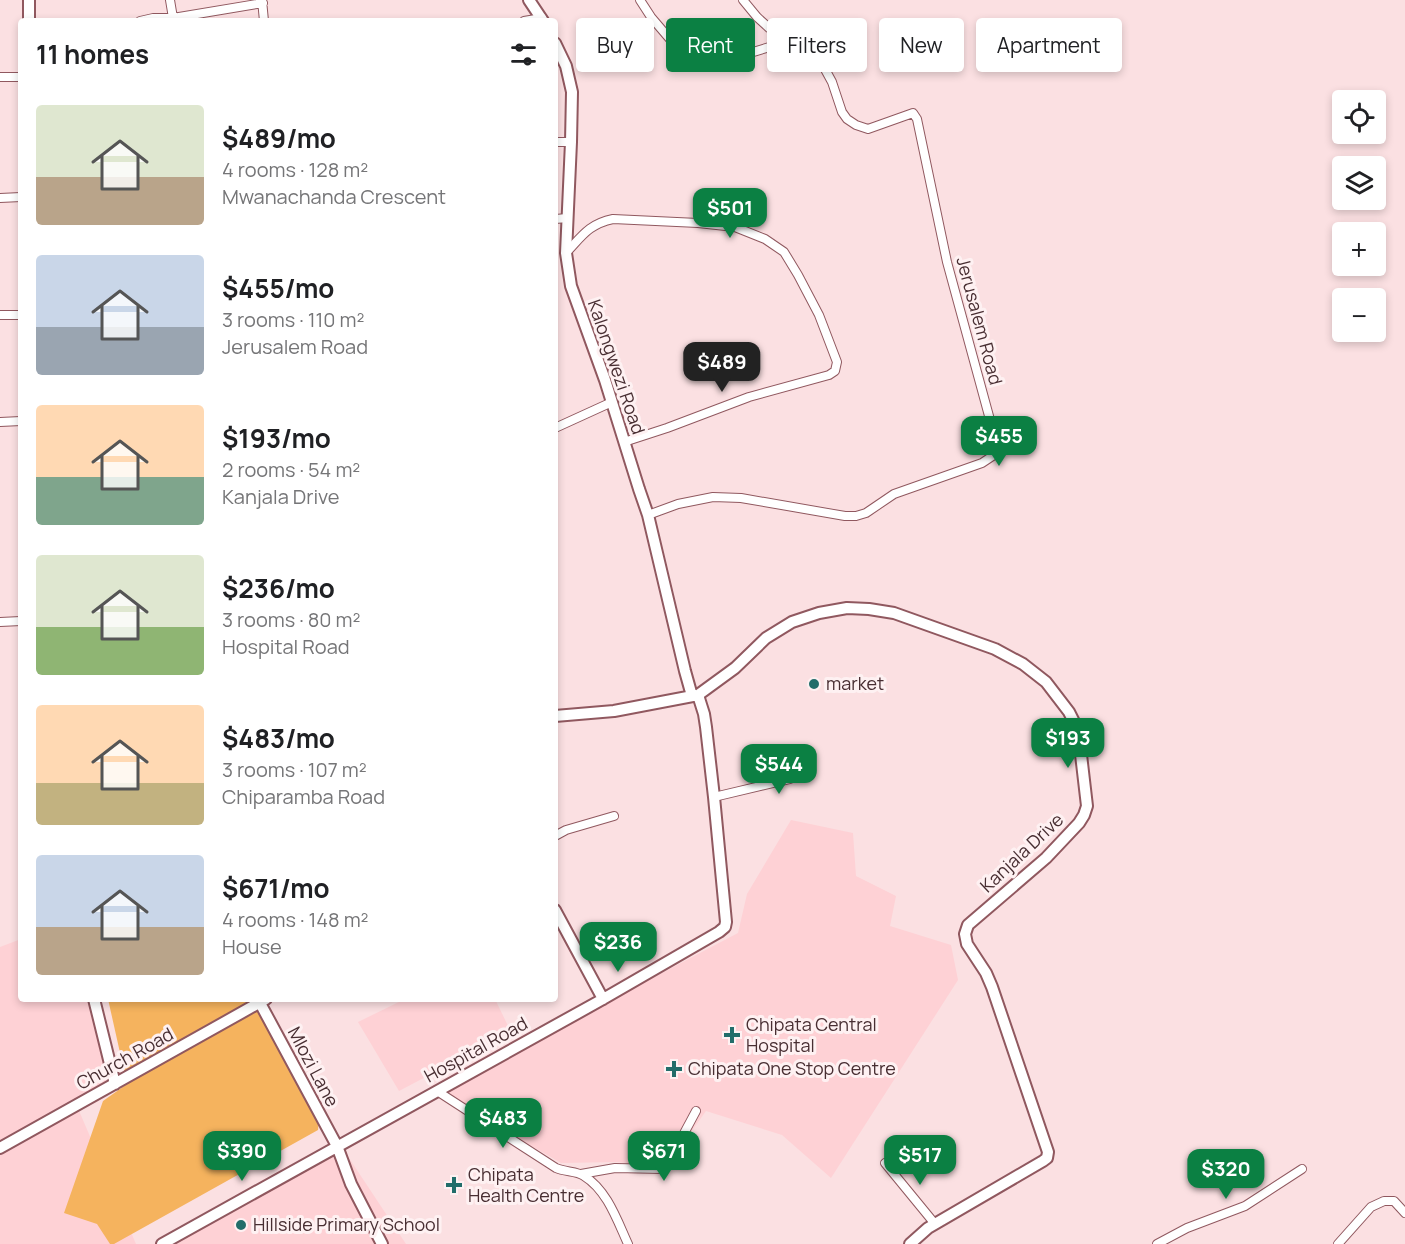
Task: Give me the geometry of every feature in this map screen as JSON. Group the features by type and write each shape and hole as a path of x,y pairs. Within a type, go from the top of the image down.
{"street":[{"path":"29,0 29,18"},
{"path":"170,0 172,18"},
{"path":"529,0 541,18"},
{"path":"640,0 651,17 686,58 691,60 711,60 745,55 767,48"},
{"path":"743,0 767,26"},
{"path":"153,18 172,18 263,1 264,18"},
{"name":"Kalongwezi Road","path":"558,49 566,66 572,92 566,253 571,286 612,402 648,515 685,671 695,696"},
{"name":"Jerusalem Road","path":"648,515 678,504 713,496 741,498 856,516 867,513 894,494 982,463 994,456 998,449 947,262 917,119 912,113 868,129 856,125 842,112 827,72"},
{"path":"0,78 18,77"},
{"path":"558,142 571,142"},
{"path":"0,198 18,197"},
{"path":"558,219 568,218"},
{"path":"566,253 590,228 600,222 613,219 735,227 765,239 784,252 819,315 837,362 835,371 829,375 749,397 624,442"},
{"path":"0,315 18,315"},
{"path":"558,427 612,402"},
{"path":"0,422 18,421"},
{"name":"Kanjala Drive","path":"558,716 614,711 695,696 735,668 766,638 792,622 819,613 847,609 870,609 894,613 995,649 1023,664 1046,682 1069,711 1076,726 1080,746 1087,806 1084,815 1046,858 968,925 965,934 967,944 986,973 992,987 1048,1152 1047,1158 934,1224 910,1244"},
{"path":"0,622 18,621"},
{"name":"Hospital Road","path":"162,1244 603,999 725,927 714,797 704,714 695,696"},
{"path":"714,797 789,779 792,775 786,751"},
{"path":"558,834 614,816"},
{"path":"558,916 603,999"},
{"path":"95,1002 115,1084"},
{"name":"Church Road","path":"0,1148 261,1002"},
{"name":"Mlozi Lane","path":"264,1002 337,1146 351,1184 382,1244"},
{"path":"437,1091 556,1168 581,1174 615,1168 664,1169 696,1111"},
{"path":"885,1163 934,1224"},
{"path":"1157,1244 1187,1228 1245,1206 1302,1169"},
{"path":"581,1174 598,1186 628,1244"},
{"path":"1338,1244 1371,1208 1384,1201 1394,1201 1405,1213"}],"shaded area":[{"name":"Chipata Central Hospital","path":"791,820 853,833 856,876 896,896 890,926 951,945 958,980 831,1178 782,1135 706,1111 666,1167 617,1162 561,1163 437,1091 738,933 747,894"},
{"path":"18,940 18,1002 88,1002 115,1084 77,1106 136,1244 0,1244 0,947"},
{"path":"109,1002 253,1002 319,1118 318,1130 114,1244 110,1244 97,1224 64,1213 103,1101 127,1084"},
{"path":"399,1002 496,1002 511,1032 399,1091 358,1022"},
{"path":"341,1146 406,1244 162,1244"}],"place":[{"name":"market","path":"814,684"},
{"name":"Chipata Central Hospital","path":"732,1035"},
{"name":"Chipata One Stop Centre","path":"674,1069"},
{"name":"Chipata Health Centre","path":"454,1185"},
{"name":"Hillside Primary School","path":"241,1225"}]}
